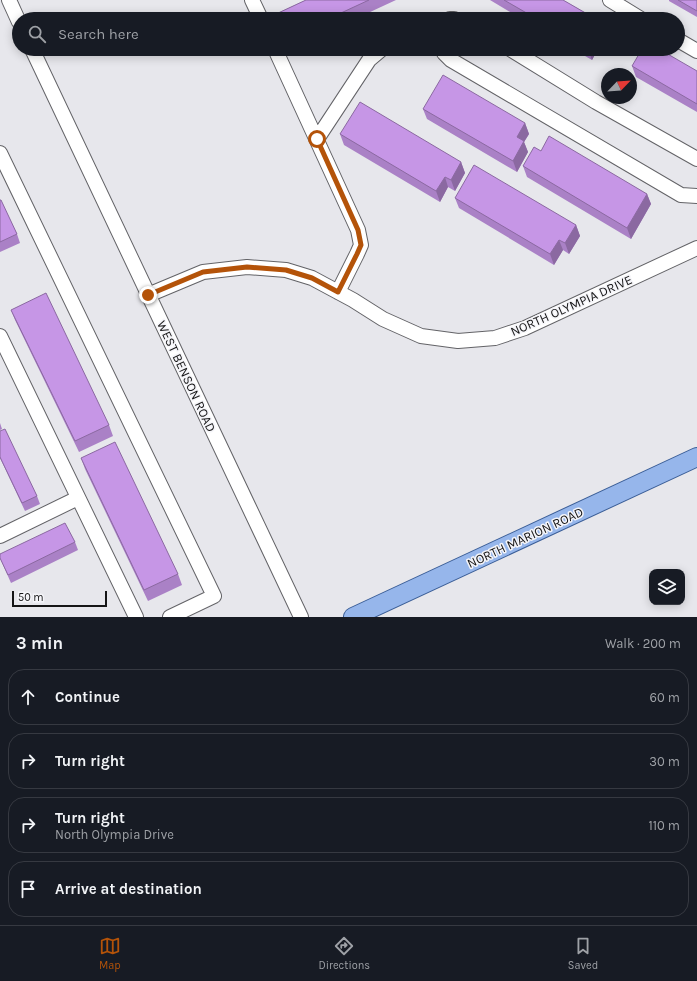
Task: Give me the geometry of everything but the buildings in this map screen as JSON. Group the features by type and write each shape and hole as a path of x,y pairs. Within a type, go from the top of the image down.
{"main road":[{"name":"NORTH MARION ROAD","path":"353,617 697,457"}],"street":[{"path":"8,0 14,12"},
{"path":"610,0 630,12"},
{"path":"255,1 259,12"},
{"path":"685,44 697,51"},
{"name":"WEST BENSON ROAD","path":"35,56 301,617"},
{"path":"278,56 358,230 361,245 338,292"},
{"path":"317,139 369,60 374,56"},
{"path":"447,56 451,60 681,195 697,196"},
{"path":"521,56 596,102 697,159"},
{"path":"0,153 214,596 170,617"},
{"name":"NORTH OLYMPIA DRIVE","path":"148,295 203,272 247,267 286,270 312,278 383,319 421,336 458,341 495,338 525,328 697,248"},
{"path":"0,336 136,617"},
{"path":"0,536 78,498"}],"route":[{"path":"148,295 203,272 247,267 286,270 312,278 338,292 361,245 358,230 317,139"}]}
